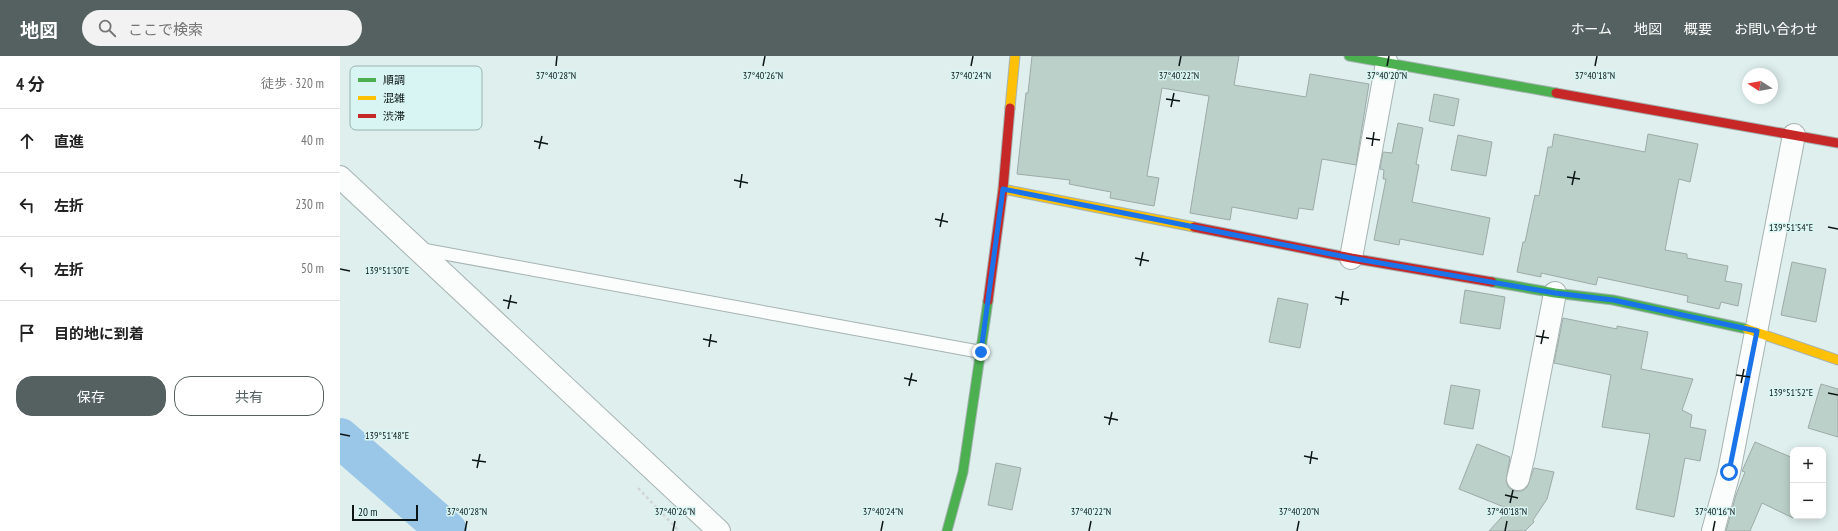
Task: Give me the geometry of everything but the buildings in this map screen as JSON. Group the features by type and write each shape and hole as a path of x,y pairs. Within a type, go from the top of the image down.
{"street":[{"path":"947,531 963,472 981,352 1003,189 1015,56"},
{"path":"1349,56 1838,143"},
{"path":"1351,258 1388,63"},
{"path":"1713,531 1729,472 1794,135"},
{"path":"340,177 418,248 719,531"},
{"path":"1003,189 1351,258 1555,293 1613,300 1757,331 1838,360"},
{"path":"1518,480 1555,293"}],"lane":[{"path":"418,248 981,352"}],"waterway":[{"path":"340,438 447,531"}],"traffic: fast":[{"path":"1349,56 1556,93"},
{"path":"1492,282 1555,293 1613,300 1747,329"},
{"path":"947,531 963,472 988,301"}],"traffic: slow":[{"path":"1010,108 1015,56"},
{"path":"1003,189 1194,227"},
{"path":"1747,329 1838,360"}],"traffic: jam":[{"path":"1556,93 1838,143"},
{"path":"988,301 1003,189 1010,108"},
{"path":"1194,227 1351,258 1492,282"}],"route":[{"path":"981,352 1003,189 1351,258 1555,293 1613,300 1757,331 1729,472"}]}
